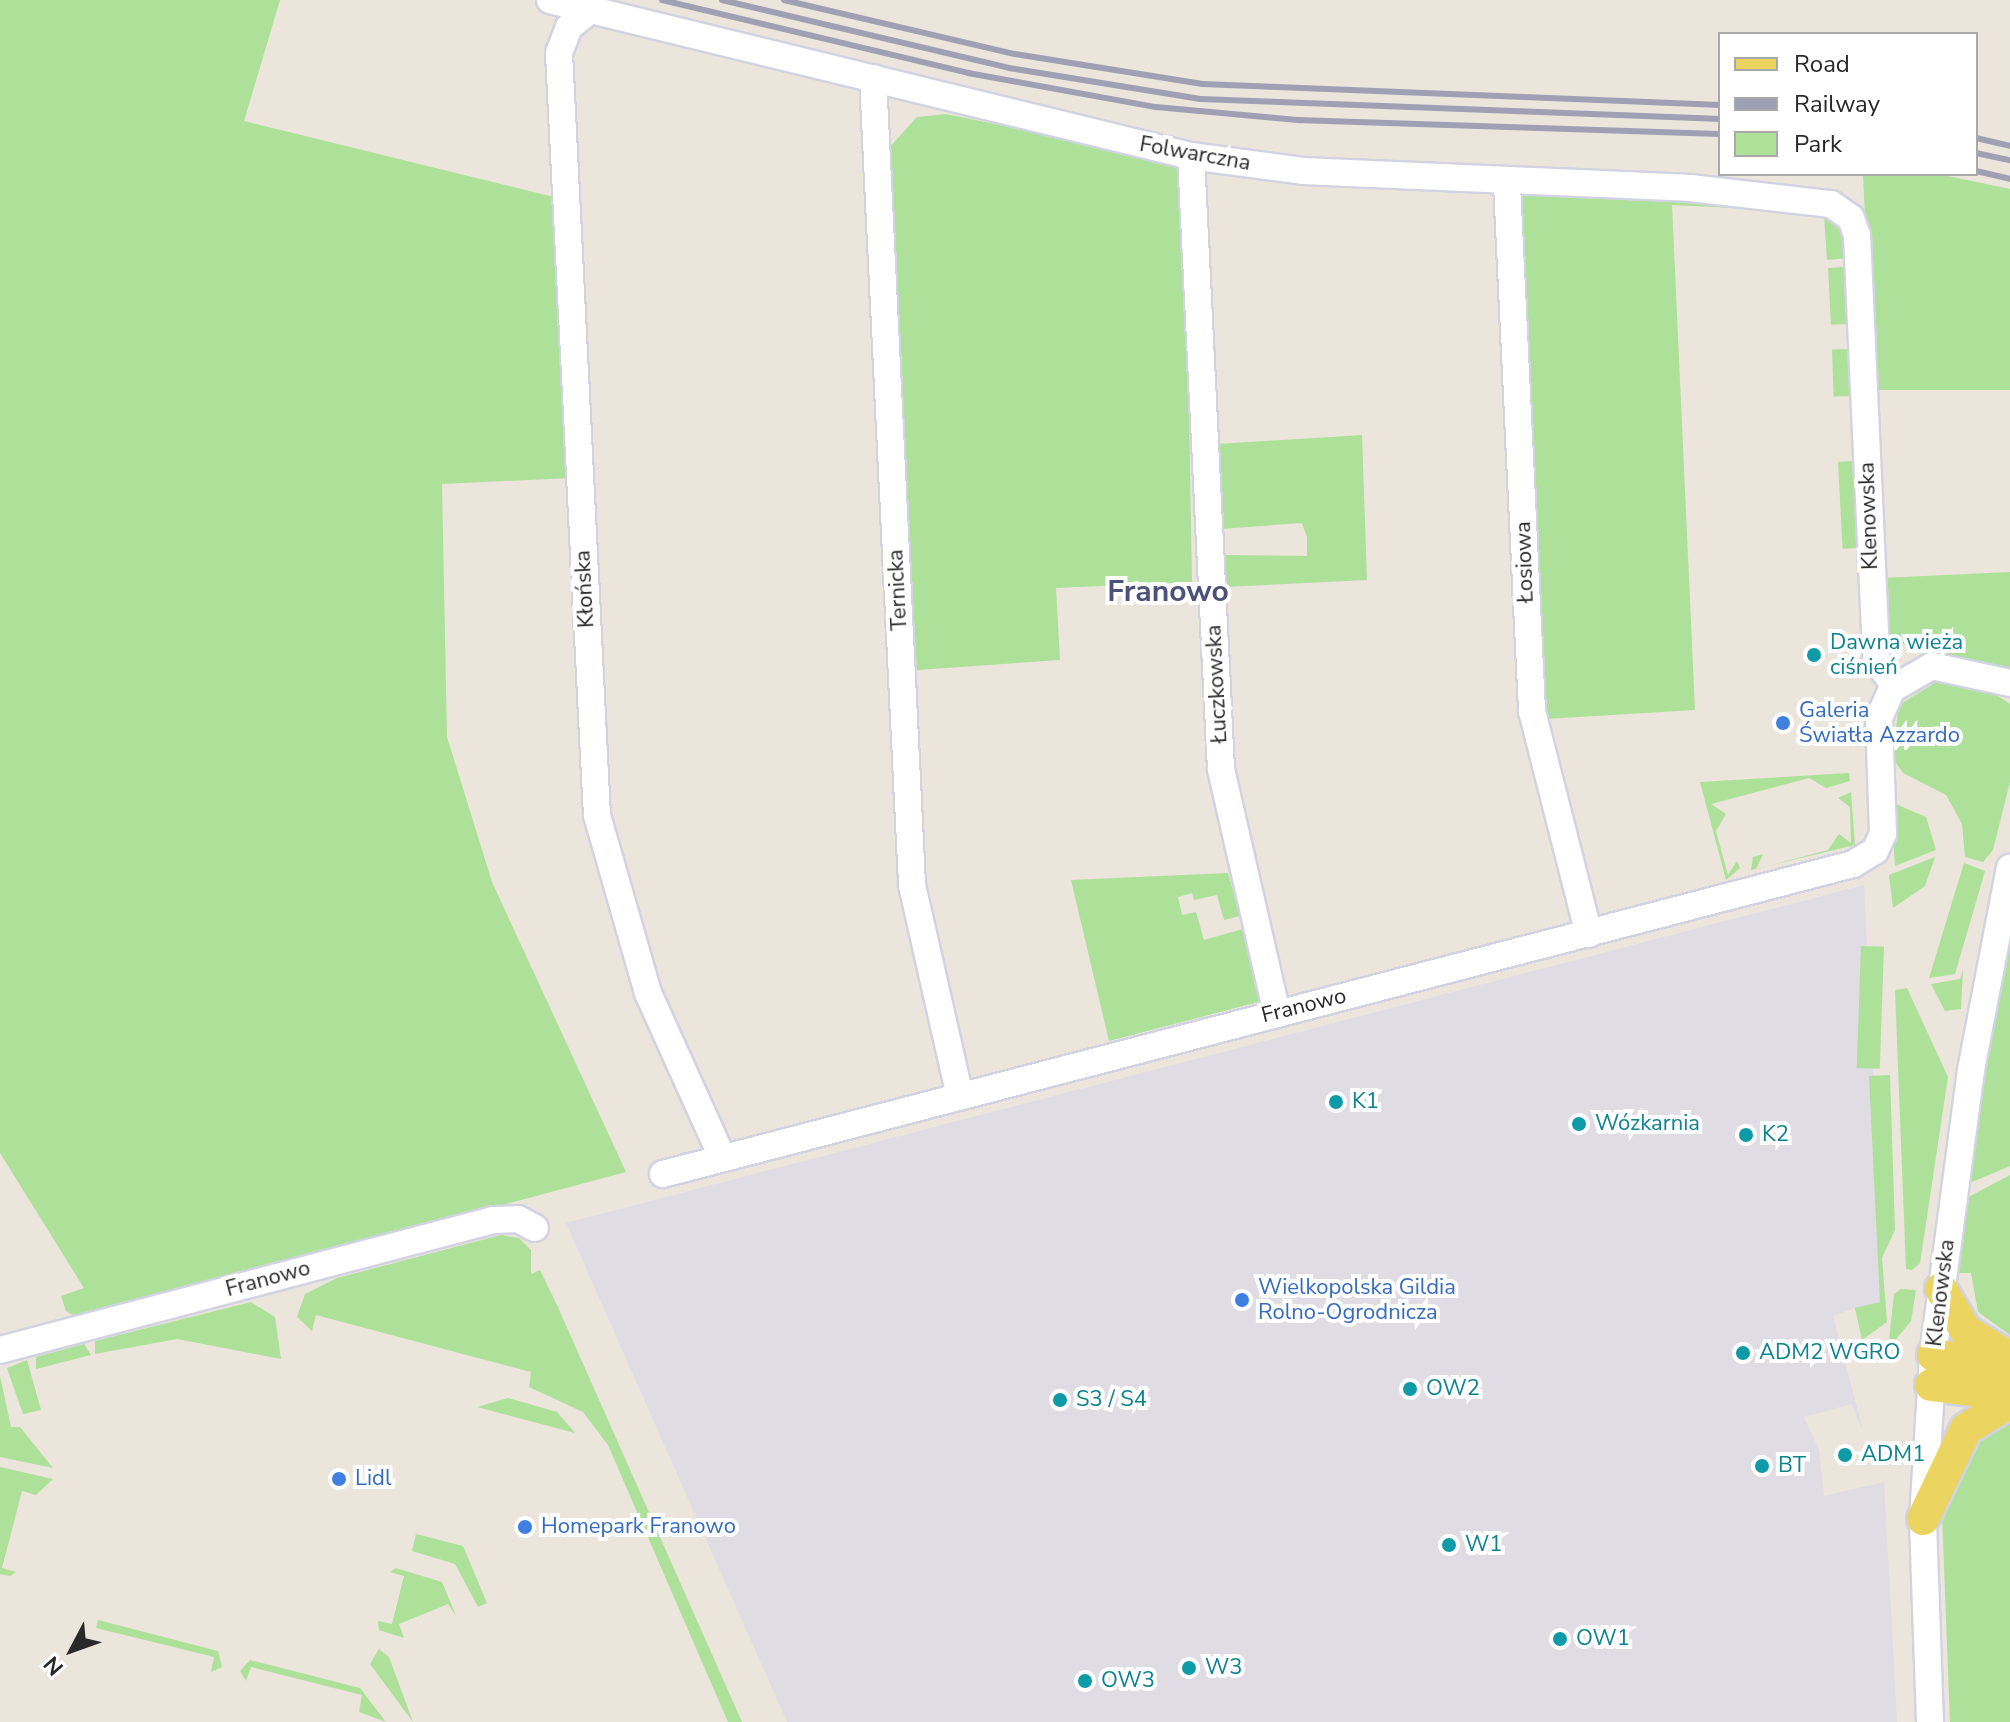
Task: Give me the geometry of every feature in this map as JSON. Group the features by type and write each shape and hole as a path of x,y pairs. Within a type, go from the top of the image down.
{"main road":[{"path":"1941,1289 1966,1331 2010,1358"},
{"path":"1932,1370 2010,1366"},
{"path":"1932,1370 2010,1395"},
{"path":"1923,1519 1966,1429 2010,1402"}],"street":[{"name":"Folwarczna","path":"550,0 1191,156 1507,184 1796,197 1831,204 1851,218"},
{"name":"Kłońska","path":"589,11 569,27 559,53 597,815 648,993 722,1157"},
{"name":"Ternicka","path":"873,78 912,885 960,1097"},
{"name":"Łuczkowska","path":"1191,156 1221,769 1277,1013"},
{"name":"Łosiowa","path":"1507,184 1532,706 1589,934"},
{"name":"Klenowska","path":"1851,218 1876,660 1895,686"},
{"path":"1895,686 1936,666 2010,683"},
{"name":"Franowo","path":"663,1174 1866,859 1883,834 1879,715 1895,686"},
{"name":"Klenowska","path":"1930,1722 1923,1519 1932,1370 1971,1070 2010,868"},
{"name":"Franowo","path":"0,1350 493,1220 535,1228"}],"shaded area":[{"name":"Wielkopolska Gildia Rolno-Ogrodnicza","path":"1864,885 1885,1319 1862,1332 1855,1308 1833,1316 1863,1430 1851,1404 1804,1417 1819,1450 1824,1496 1884,1482 1897,1722 787,1722 566,1223"}],"green space":[{"path":"0,0 280,0 244,121 554,197 572,478 442,484 447,737 492,882 626,1172 78,1318 66,1311 61,1296 84,1288 0,1153"},
{"path":"946,114 1176,161 1185,177 1192,582 1056,588 1060,660 917,670 887,150 917,117"},
{"path":"1863,176 1948,176 2010,189 2010,390 1873,390"},
{"path":"1521,191 1805,204 1845,226 1848,258 1827,260 1824,216 1815,212 1672,205 1695,710 1545,719"},
{"path":"1845,267 1848,324 1831,325 1828,268"},
{"path":"1849,349 1851,396 1834,397 1832,350"},
{"path":"1362,435 1367,580 1225,587 1223,555 1307,556 1307,537 1302,523 1221,529 1217,444"},
{"path":"1854,461 1859,548 1843,549 1838,462"},
{"path":"2010,572 2010,672 1886,640 1882,578"},
{"path":"1941,679 1986,688 2010,704 2010,782 1993,850 1983,862 1965,857 1962,824 1946,795 1903,773 1892,757 1899,705"},
{"path":"1849,773 1850,781 1826,788 1809,778 1711,804 1726,814 1716,831 1728,875 1737,861 1740,868 1726,880 1700,782"},
{"path":"1851,792 1855,845 1765,867 1828,850 1839,834 1851,843 1850,807 1838,798"},
{"path":"1891,802 1926,817 1936,850 1895,866"},
{"path":"1763,854 1756,869 1751,870 1753,857"},
{"path":"1935,857 1925,886 1893,908 1889,875"},
{"path":"1964,863 1985,871 1955,974 1929,978"},
{"path":"1228,873 1240,916 1224,920 1217,895 1194,900 1192,893 1178,897 1182,915 1196,912 1204,940 1243,929 1262,1001 1109,1041 1071,880"},
{"path":"2010,925 2010,1166 1965,1185 1973,1127"},
{"path":"1861,946 1884,947 1880,1069 1857,1068"},
{"path":"1963,970 1961,1009 1945,1011 1931,984 1960,979"},
{"path":"1907,988 1948,1077 1920,1263 1912,1270 1906,1269 1895,990"},
{"path":"1890,1075 1895,1230 1882,1258 1887,1322 1862,1340 1855,1308 1880,1302 1869,1076"},
{"path":"2010,1175 2010,1335 1978,1312 1971,1273 1957,1273 1963,1200"},
{"path":"501,1235 519,1238 531,1250 531,1274 540,1270 557,1305 742,1722 728,1722 608,1445 583,1412 529,1387 531,1372 316,1315 312,1331 297,1317 305,1294 337,1278"},
{"path":"1901,1289 1916,1290 1911,1321 1888,1349 1894,1294"},
{"path":"251,1302 275,1317 281,1359 177,1339 95,1354 95,1341"},
{"path":"84,1344 91,1355 36,1369 36,1357"},
{"path":"27,1360 41,1410 23,1414 7,1368"},
{"path":"0,1376 11,1427 20,1427 53,1468 0,1457"},
{"path":"508,1398 557,1412 575,1433 477,1407"},
{"path":"2010,1413 2010,1722 1950,1722 1942,1514 1966,1445"},
{"path":"0,1467 53,1479 36,1495 22,1491 2,1568 16,1572 10,1576 0,1574"},
{"path":"416,1534 463,1546 487,1603 478,1607 455,1564 412,1551"},
{"path":"396,1568 442,1582 456,1616 448,1604 399,1624 404,1638 379,1630 378,1621 392,1624 404,1576 390,1572"},
{"path":"98,1620 218,1651 222,1667 211,1672 214,1657 96,1628"},
{"path":"379,1649 389,1657 413,1722 370,1664"},
{"path":"250,1660 360,1688 386,1722 359,1712 362,1695 251,1667 246,1681 240,1671"}],"railway":[{"path":"662,0 968,73 1156,107 1300,120 1718,134"},
{"path":"722,0 1009,68 1201,99 1718,119"},
{"path":"784,0 1015,54 1203,84 1718,105"},
{"path":"1978,138 2010,146"},
{"path":"1978,153 2010,160"},
{"path":"1978,171 2010,179"}],"place":[{"name":"Dawna wieża ciśnień","path":"1814,655"},
{"name":"Galeria Światła Azzardo","path":"1783,723"},
{"name":"K1","path":"1336,1102"},
{"name":"Wózkarnia","path":"1579,1124"},
{"name":"K2","path":"1746,1135"},
{"name":"Wielkopolska Gildia Rolno-Ogrodnicza","path":"1242,1300"},
{"name":"ADM2 WGRO","path":"1743,1353"},
{"name":"OW2","path":"1410,1389"},
{"name":"S3 / S4","path":"1060,1400"},
{"name":"ADM1","path":"1845,1455"},
{"name":"BT","path":"1762,1466"},
{"name":"Lidl","path":"339,1479"},
{"name":"Homepark Franowo","path":"525,1527"},
{"name":"W1","path":"1449,1545"},
{"name":"OW1","path":"1560,1639"},
{"name":"W3","path":"1189,1668"},
{"name":"OW3","path":"1085,1681"}],"district":[{"name":"Franowo","path":"1168,592"}]}
